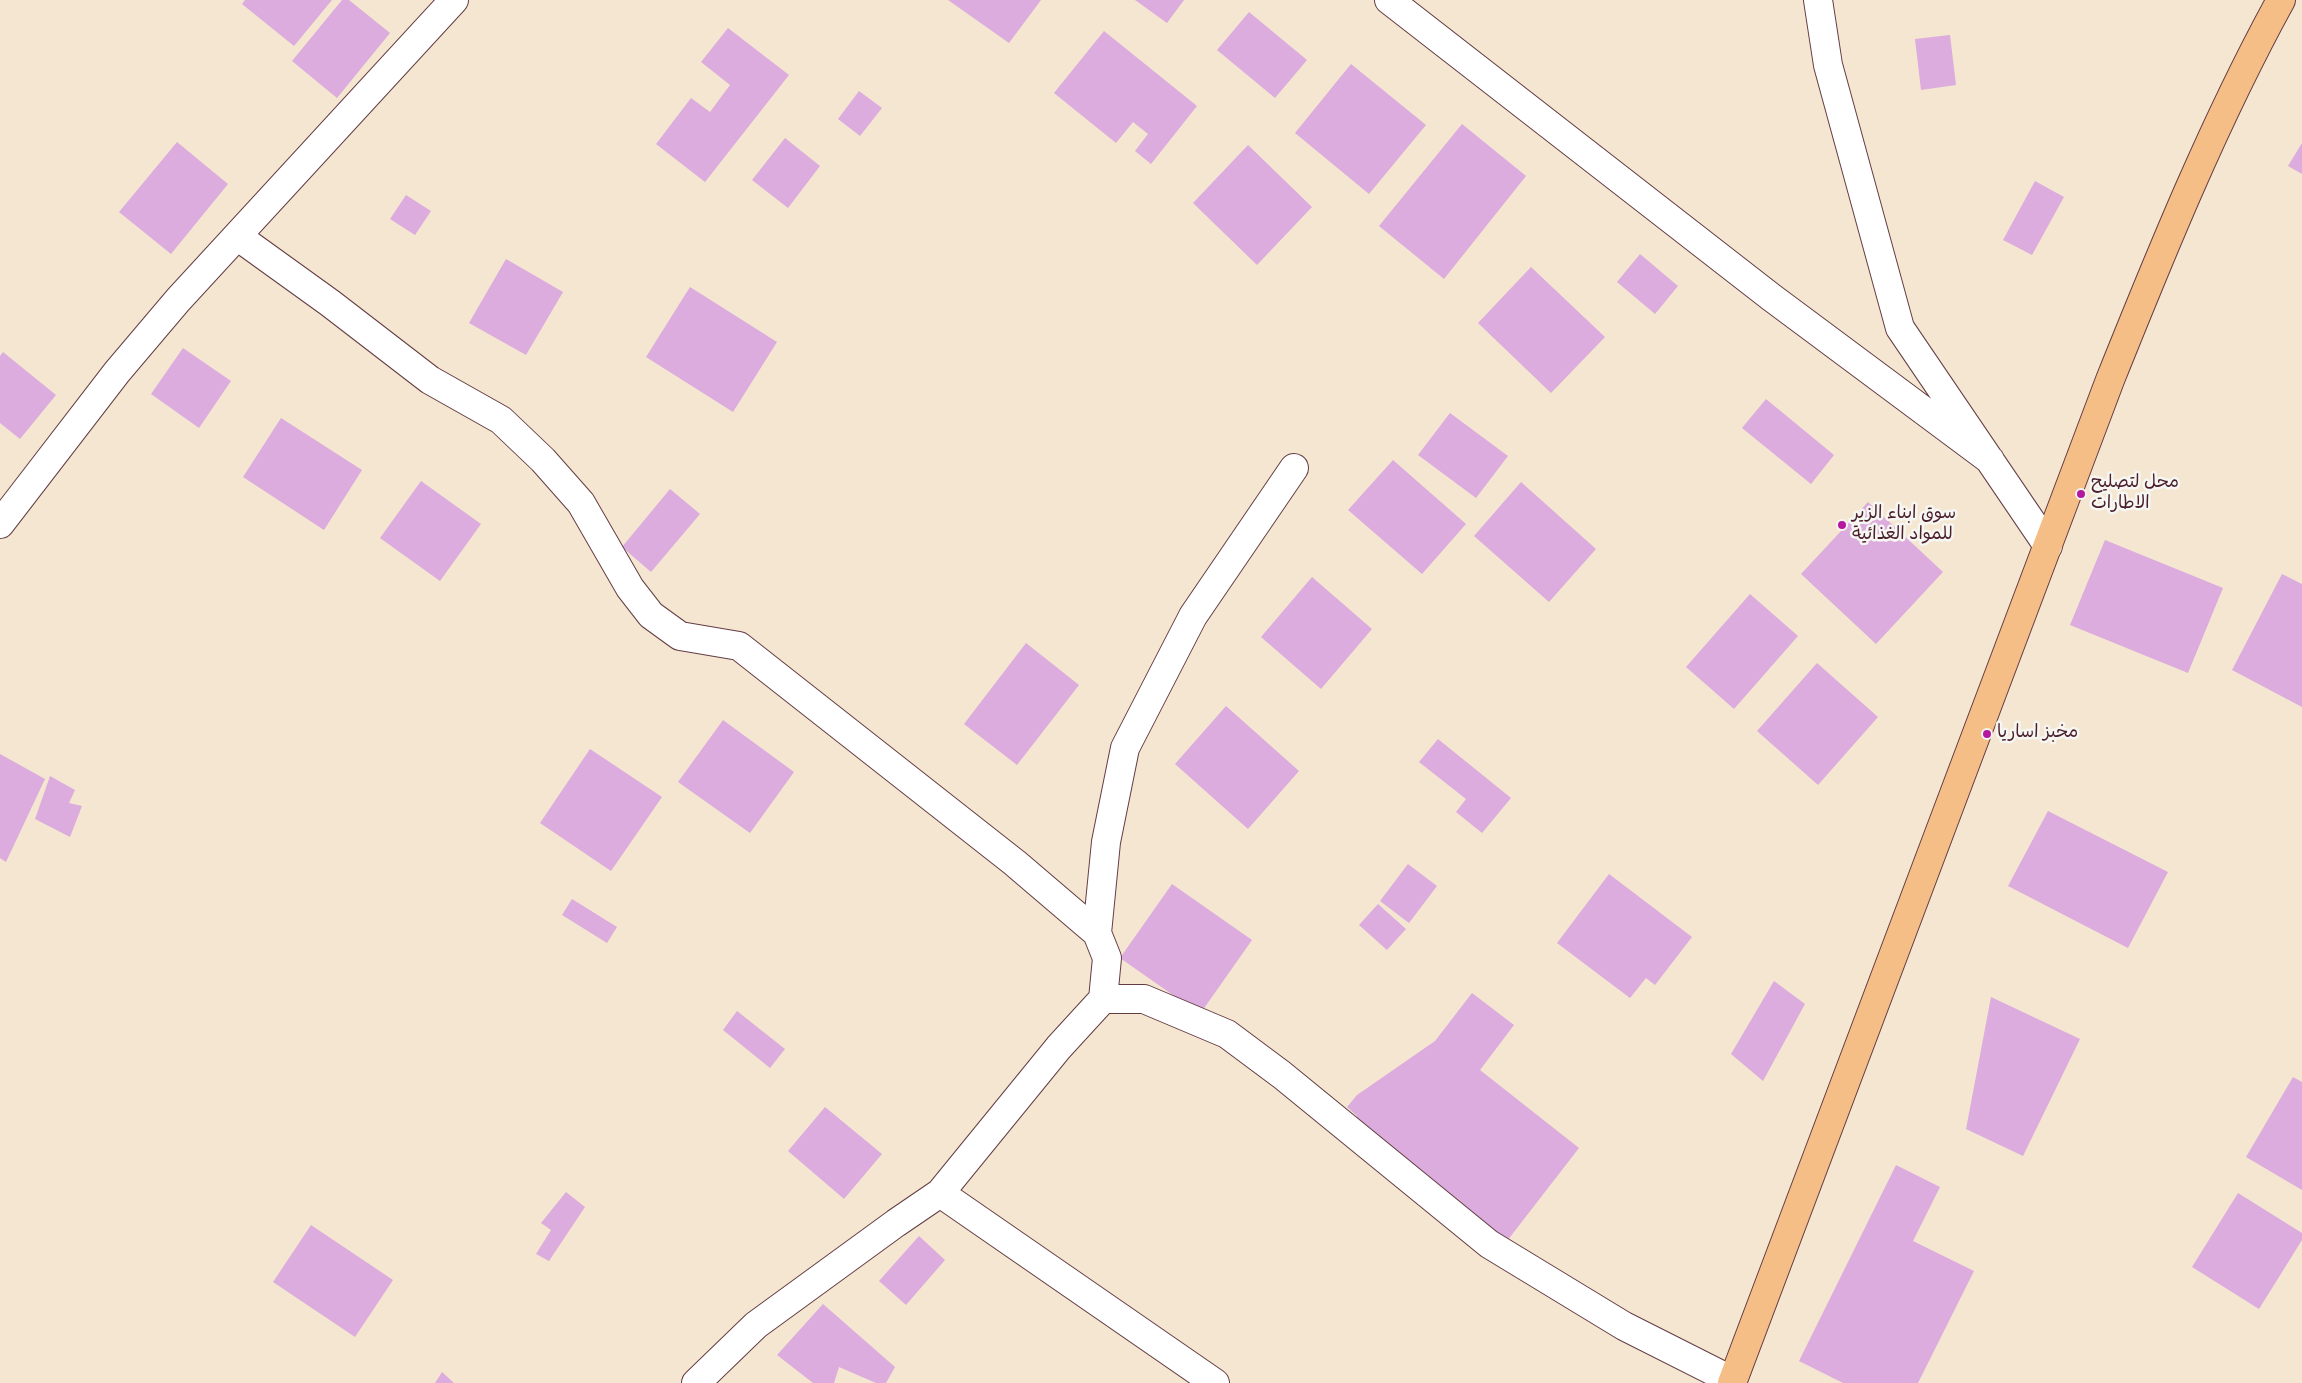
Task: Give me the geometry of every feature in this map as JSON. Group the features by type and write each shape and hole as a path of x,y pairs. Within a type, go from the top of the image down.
{"main road":[{"path":"1733,1382 2149,283 2226,111 2281,0"}],"street":[{"path":"0,524 117,372 237,236 454,0"},
{"path":"1389,0 1771,297 1990,460"},
{"path":"1818,0 1828,65 1900,328 2048,546"},
{"path":"237,236 330,303 430,380 501,420 543,460 581,503 630,588 651,615 680,636 739,646 1015,863 1097,933"},
{"path":"696,1383 756,1325 940,1193 1059,1047 1102,999 1107,958 1097,933 1106,842 1125,748 1193,616 1294,468"},
{"path":"1102,999 1144,1000 1227,1034 1282,1075 1489,1244 1624,1326 1733,1382"},
{"path":"940,1193 1215,1383"}],"building":[{"path":"245,0 332,0 294,46 242,4"},
{"path":"342,0 349,0 390,33 337,98 292,61"},
{"path":"948,0 1041,0 1009,43"},
{"path":"1135,0 1184,0 1167,23"},
{"path":"1249,12 1307,60 1275,98 1217,50"},
{"path":"728,28 789,75 705,182 656,144 691,98 710,112 730,85 701,62"},
{"path":"1104,31 1197,106 1151,164 1135,151 1148,134 1133,122 1116,143 1054,93"},
{"path":"1950,35 1956,85 1921,90 1915,39"},
{"path":"1351,64 1426,125 1369,194 1295,133"},
{"path":"859,91 882,108 860,136 838,119"},
{"path":"1462,124 1526,176 1444,279 1379,226"},
{"path":"785,138 820,166 788,208 752,180"},
{"path":"177,142 228,184 171,254 119,212"},
{"path":"2302,143 2302,174 2288,166"},
{"path":"1248,145 1312,207 1257,265 1193,203"},
{"path":"2035,181 2064,197 2032,255 2003,240"},
{"path":"406,195 431,211 415,235 390,219"},
{"path":"1640,254 1678,286 1655,314 1617,282"},
{"path":"506,259 563,292 526,355 469,323"},
{"path":"1531,267 1605,337 1551,393 1478,323"},
{"path":"690,287 777,342 733,412 646,357"},
{"path":"183,348 231,381 199,428 151,394"},
{"path":"3,352 56,395 20,439 0,423 0,356"},
{"path":"1766,399 1834,455 1811,484 1742,428"},
{"path":"1450,413 1508,456 1476,498 1418,455"},
{"path":"281,418 362,470 324,530 243,477"},
{"path":"1393,460 1466,524 1422,574 1348,510"},
{"path":"421,481 481,524 440,581 380,538"},
{"path":"1521,482 1596,549 1549,602 1474,536"},
{"path":"670,489 700,514 651,572 622,547"},
{"path":"1868,502 1943,572 1876,644 1801,574"},
{"path":"2105,540 2223,588 2188,673 2070,625"},
{"path":"2282,574 2302,584 2302,707 2232,670"},
{"path":"1312,577 1372,629 1321,689 1261,637"},
{"path":"1750,594 1798,636 1734,709 1686,667"},
{"path":"1026,643 1079,685 1017,765 964,724"},
{"path":"1817,663 1878,717 1818,785 1757,731"},
{"path":"1226,706 1299,771 1248,829 1175,764"},
{"path":"723,720 794,772 750,833 678,782"},
{"path":"1438,739 1511,798 1482,833 1456,812 1466,799 1419,762"},
{"path":"590,749 662,797 611,871 540,823"},
{"path":"0,754 45,779 6,862 0,858"},
{"path":"50,776 75,790 69,803 82,806 70,837 35,819"},
{"path":"2048,811 2168,872 2128,948 2008,886"},
{"path":"1408,864 1437,886 1409,923 1380,901"},
{"path":"1609,874 1692,937 1655,985 1646,978 1630,998 1557,943"},
{"path":"1172,884 1252,940 1200,1014 1120,958"},
{"path":"572,899 617,927 607,943 562,915"},
{"path":"1378,904 1406,929 1387,950 1359,925"},
{"path":"1774,981 1805,1004 1763,1081 1731,1054"},
{"path":"1472,993 1514,1025 1480,1070 1579,1148 1507,1241 1356,1123 1357,1116 1347,1107 1357,1095 1435,1041"},
{"path":"1991,997 2080,1039 2023,1156 1966,1129"},
{"path":"737,1011 785,1049 770,1068 723,1030"},
{"path":"2293,1077 2302,1082 2302,1190 2246,1157"},
{"path":"825,1107 882,1154 844,1199 788,1151"},
{"path":"1896,1165 1940,1187 1913,1241 1974,1271 1918,1383 1843,1383 1799,1361"},
{"path":"566,1192 585,1207 549,1261 536,1254 551,1230 541,1223"},
{"path":"2238,1193 2302,1233 2302,1240 2259,1309 2192,1267"},
{"path":"311,1225 393,1280 355,1337 273,1282"},
{"path":"919,1236 945,1260 906,1305 879,1281"},
{"path":"823,1304 895,1367 886,1383 876,1383 839,1367 834,1383 813,1383 777,1355"},
{"path":"442,1372 454,1383 435,1383"}],"place":[{"name":"محل لتصليح الاطارات","path":"2081,494"},
{"name":"سوق ابناء الزير للمواد الغذائية","path":"1842,525"},
{"name":"مخبز اساريا","path":"1987,734"}]}
